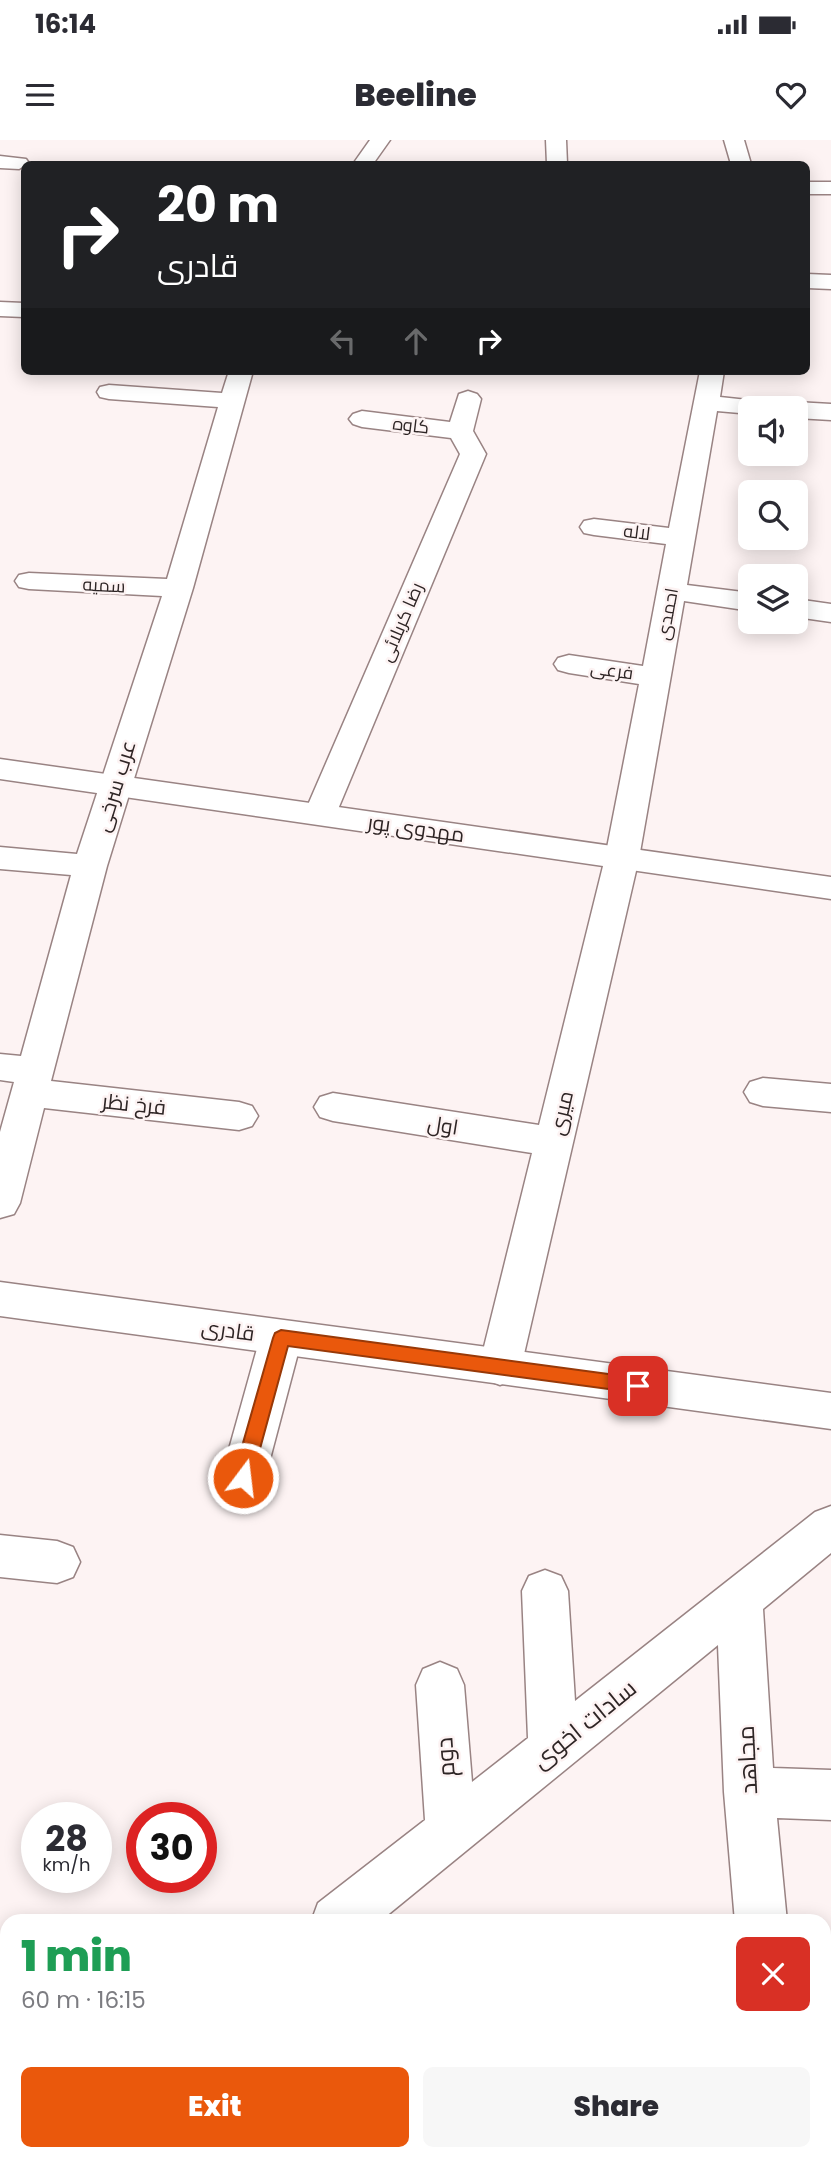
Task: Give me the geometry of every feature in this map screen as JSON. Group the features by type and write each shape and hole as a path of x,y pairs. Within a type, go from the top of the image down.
{"street":[{"path":"365,161 380,140"},
{"path":"556,140 558,161"},
{"path":"734,140 740,161"},
{"path":"810,188 831,188"},
{"path":"810,281 831,282"},
{"name":"احمدی","path":"622,858 711,375"},
{"path":"108,392 236,386"},
{"name":"عرب سرخی","path":"0,1203 21,1076 179,588 236,386"},
{"path":"460,431 468,399"},
{"path":"706,403 738,406"},
{"path":"808,411 831,412"},
{"name":"کاوه","path":"362,419 460,431"},
{"name":"رضا کربلائی","path":"320,814 473,454 460,431"},
{"name":"لاله","path":"594,527 681,538"},
{"name":"سمیه","path":"29,581 179,588"},
{"path":"671,592 738,600"},
{"path":"808,610 831,613"},
{"name":"فرعی","path":"569,664 655,677"},
{"name":"مهدوی پور","path":"0,769 831,888"},
{"path":"0,858 90,866"},
{"name":"میری","path":"500,1367 622,858"},
{"name":"فرخ نظر","path":"21,1076 239,1116"},
{"path":"764,1092 831,1098"},
{"name":"اول","path":"333,1107 554,1142"},
{"name":"قادرى","path":"0,1299 831,1411"},
{"path":"243,1478 281,1338"},
{"name":"سادات اخوی","path":"347,1914 831,1526"},
{"path":"0,1556 57,1562"},
{"path":"545,1591 553,1749"},
{"name":"مجاهد","path":"739,1599 748,1792 760,1914"},
{"name":"دوم","path":"440,1685 451,1830"},
{"path":"748,1792 831,1795"}],"route":[{"path":"243,1478 281,1338 638,1386"}]}
